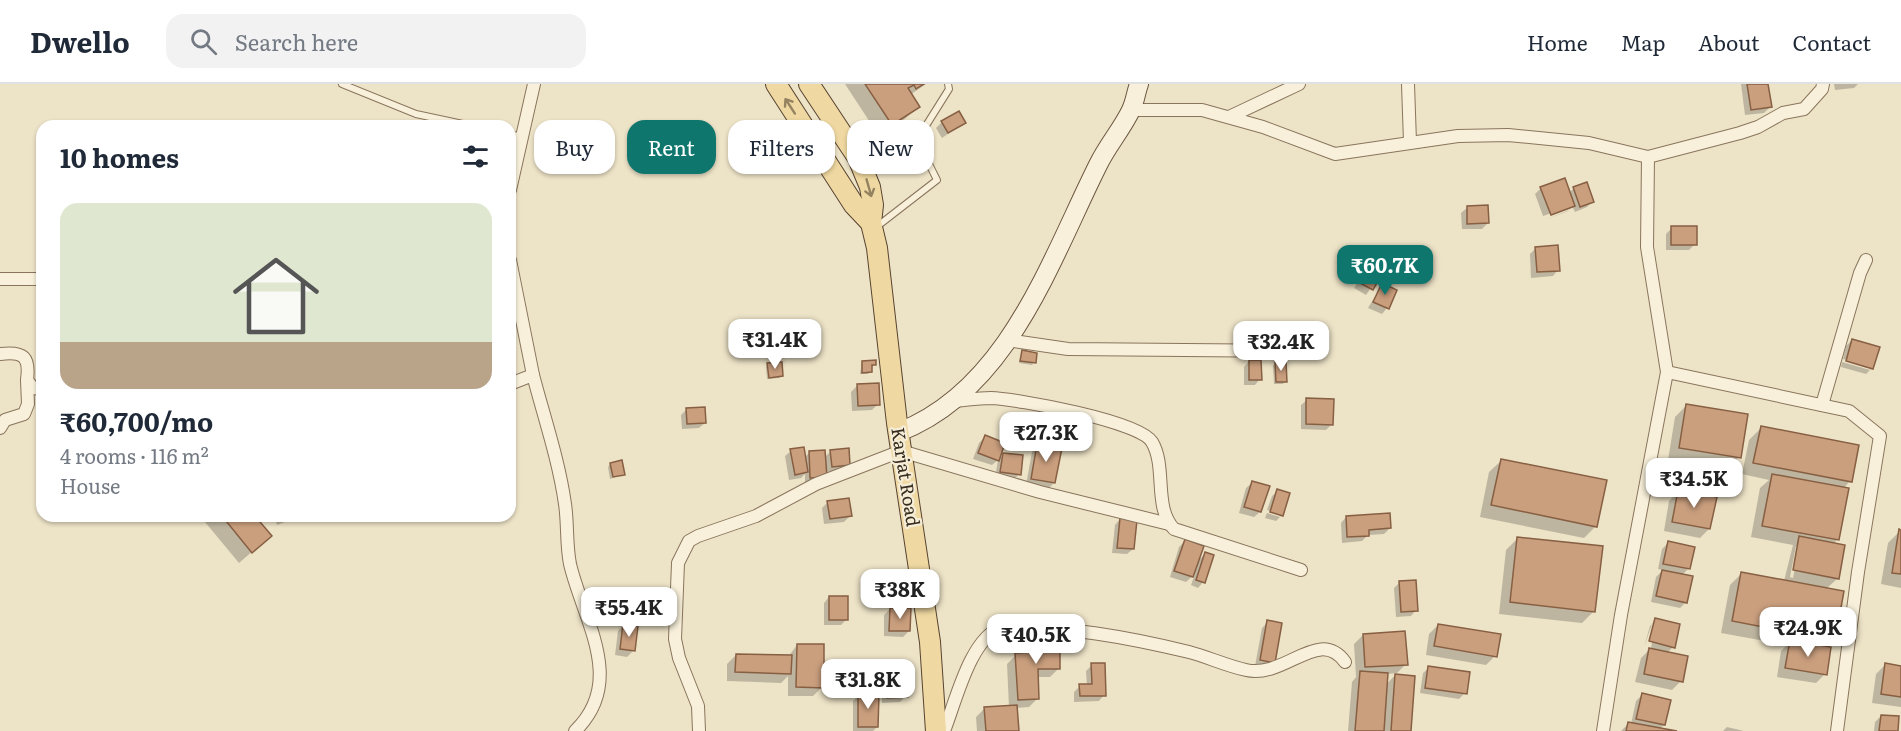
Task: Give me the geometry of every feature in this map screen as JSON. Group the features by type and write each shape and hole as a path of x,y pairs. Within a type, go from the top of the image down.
{"main road":[{"path":"776,84 854,205 872,227"},
{"name":"Karjat Road","path":"808,84 858,159 873,205 872,227 877,248 900,442 930,642 936,731"}],"street":[{"path":"516,133 534,84"},
{"path":"699,731 698,706 679,658 675,639 676,578 682,552 689,542 698,536 756,516 900,442 917,425 954,400 984,371 1007,340 1052,264 1099,162 1131,110 1139,84"},
{"path":"1229,117 1299,84"},
{"path":"1408,84 1410,142"},
{"path":"1131,110 1202,110 1263,127 1335,154 1458,136 1508,135 1589,143 1648,157 1740,133 1758,127 1783,113 1804,109 1822,89 1823,84"},
{"path":"1603,731 1667,372 1647,247 1648,157"},
{"path":"1822,405 1860,273 1866,260"},
{"path":"0,279 36,279"},
{"path":"516,290 533,375 561,484 570,563 598,650 597,701 587,720 575,731"},
{"path":"1007,340 1068,349 1313,351"},
{"path":"0,354 13,352 26,358 29,364 28,404 24,414 4,420 0,428"},
{"path":"1667,372 1849,411 1880,436 1858,572 1837,731"},
{"path":"516,382 533,375"},
{"path":"27,380 36,388"},
{"path":"954,400 991,398 1015,401 1075,412 1140,431 1151,440 1157,455 1169,524"},
{"path":"900,442 1040,492 1169,524 1182,533 1301,570"},
{"path":"944,731 970,664 983,639 992,631 1002,627 1104,633 1189,652 1248,671 1268,670 1287,664 1318,648 1330,648 1338,652 1345,662"}],"lane":[{"path":"342,84 417,114 444,120"},
{"path":"872,227 937,180 917,140 949,89 948,84"}],"building":[{"path":"865,84 924,84 916,89 914,85 908,88 920,107 900,120 889,120"},
{"path":"1747,84 1768,84 1772,107 1751,110"},
{"path":"959,111 966,123 948,133 941,121"},
{"path":"1565,178 1575,206 1551,215 1540,187"},
{"path":"1587,182 1594,202 1580,207 1573,187"},
{"path":"1488,205 1489,223 1467,224 1467,206"},
{"path":"1671,226 1697,226 1697,245 1671,245"},
{"path":"1558,245 1560,271 1537,272 1535,247"},
{"path":"1369,264 1383,272 1373,290 1358,282"},
{"path":"1382,283 1397,290 1389,309 1373,302"},
{"path":"1852,339 1880,347 1873,369 1846,361"},
{"path":"1022,350 1037,353 1036,363 1020,361"},
{"path":"876,360 876,365 872,365 872,372 862,373 862,361"},
{"path":"1249,360 1261,360 1262,380 1249,380"},
{"path":"782,362 783,376 769,378 767,363"},
{"path":"1275,362 1286,362 1287,382 1276,382"},
{"path":"879,383 880,405 858,406 857,384"},
{"path":"1306,398 1334,399 1333,425 1306,424"},
{"path":"1686,404 1748,414 1741,458 1679,448"},
{"path":"705,407 706,423 687,424 686,408"},
{"path":"1761,426 1859,445 1852,482 1753,463"},
{"path":"985,435 1005,443 999,461 978,453"},
{"path":"1037,444 1062,448 1055,483 1031,479"},
{"path":"804,447 808,472 795,475 790,449"},
{"path":"849,448 850,465 832,467 830,450"},
{"path":"825,450 827,477 810,478 809,451"},
{"path":"1003,453 1023,455 1021,475 1000,472"},
{"path":"1501,459 1607,480 1597,527 1491,505"},
{"path":"622,460 625,475 613,477 610,463"},
{"path":"1772,474 1849,488 1839,540 1762,526"},
{"path":"1252,481 1270,486 1261,512 1244,507"},
{"path":"1277,489 1290,493 1283,516 1270,512"},
{"path":"1678,490 1717,497 1710,529 1672,522"},
{"path":"849,498 852,516 830,519 827,501"},
{"path":"1390,513 1391,528 1369,530 1369,536 1347,537 1346,516"},
{"path":"1120,518 1137,520 1134,549 1117,548"},
{"path":"227,522 260,522 272,536 252,553"},
{"path":"1899,529 1901,530 1901,574 1892,573"},
{"path":"1799,536 1845,545 1839,579 1793,570"},
{"path":"1517,537 1603,546 1595,612 1510,602"},
{"path":"1185,539 1204,546 1193,577 1174,571"},
{"path":"1668,541 1695,547 1690,569 1663,564"},
{"path":"1205,552 1214,555 1205,583 1196,580"},
{"path":"1662,570 1693,576 1687,603 1656,596"},
{"path":"1741,572 1844,591 1835,641 1732,621"},
{"path":"887,580 901,580 900,603 887,603"},
{"path":"1416,580 1418,611 1401,612 1399,581"},
{"path":"673,595 673,618 637,618 637,596"},
{"path":"829,596 848,596 848,620 829,620"},
{"path":"890,608 911,608 910,631 889,631"},
{"path":"1655,618 1680,624 1675,648 1649,641"},
{"path":"1267,620 1282,623 1275,663 1260,660"},
{"path":"623,624 638,626 635,651 620,649"},
{"path":"1438,624 1501,634 1497,657 1434,646"},
{"path":"1405,631 1408,665 1365,667 1363,634"},
{"path":"1032,636 1060,636 1060,669 1038,669 1039,699 1018,700 1015,653 1032,652"},
{"path":"1790,640 1831,647 1827,675 1785,668"},
{"path":"797,644 824,644 824,688 796,687"},
{"path":"1649,648 1688,656 1683,682 1644,674"},
{"path":"736,654 792,655 791,674 735,672"},
{"path":"1091,663 1105,663 1106,696 1080,696 1079,684 1092,684"},
{"path":"1885,663 1901,666 1901,697 1881,694"},
{"path":"1428,666 1470,672 1467,694 1425,688"},
{"path":"1360,671 1388,673 1384,731 1355,731"},
{"path":"1395,674 1415,676 1411,731 1391,731"},
{"path":"907,679 908,697 887,698 886,680"},
{"path":"858,693 879,694 878,727 858,727"},
{"path":"1642,693 1671,700 1665,725 1636,719"},
{"path":"1017,705 1019,731 986,731 984,707"},
{"path":"1881,715 1899,716 1898,731 1879,731"},
{"path":"1628,722 1677,731 1626,731"}]}
